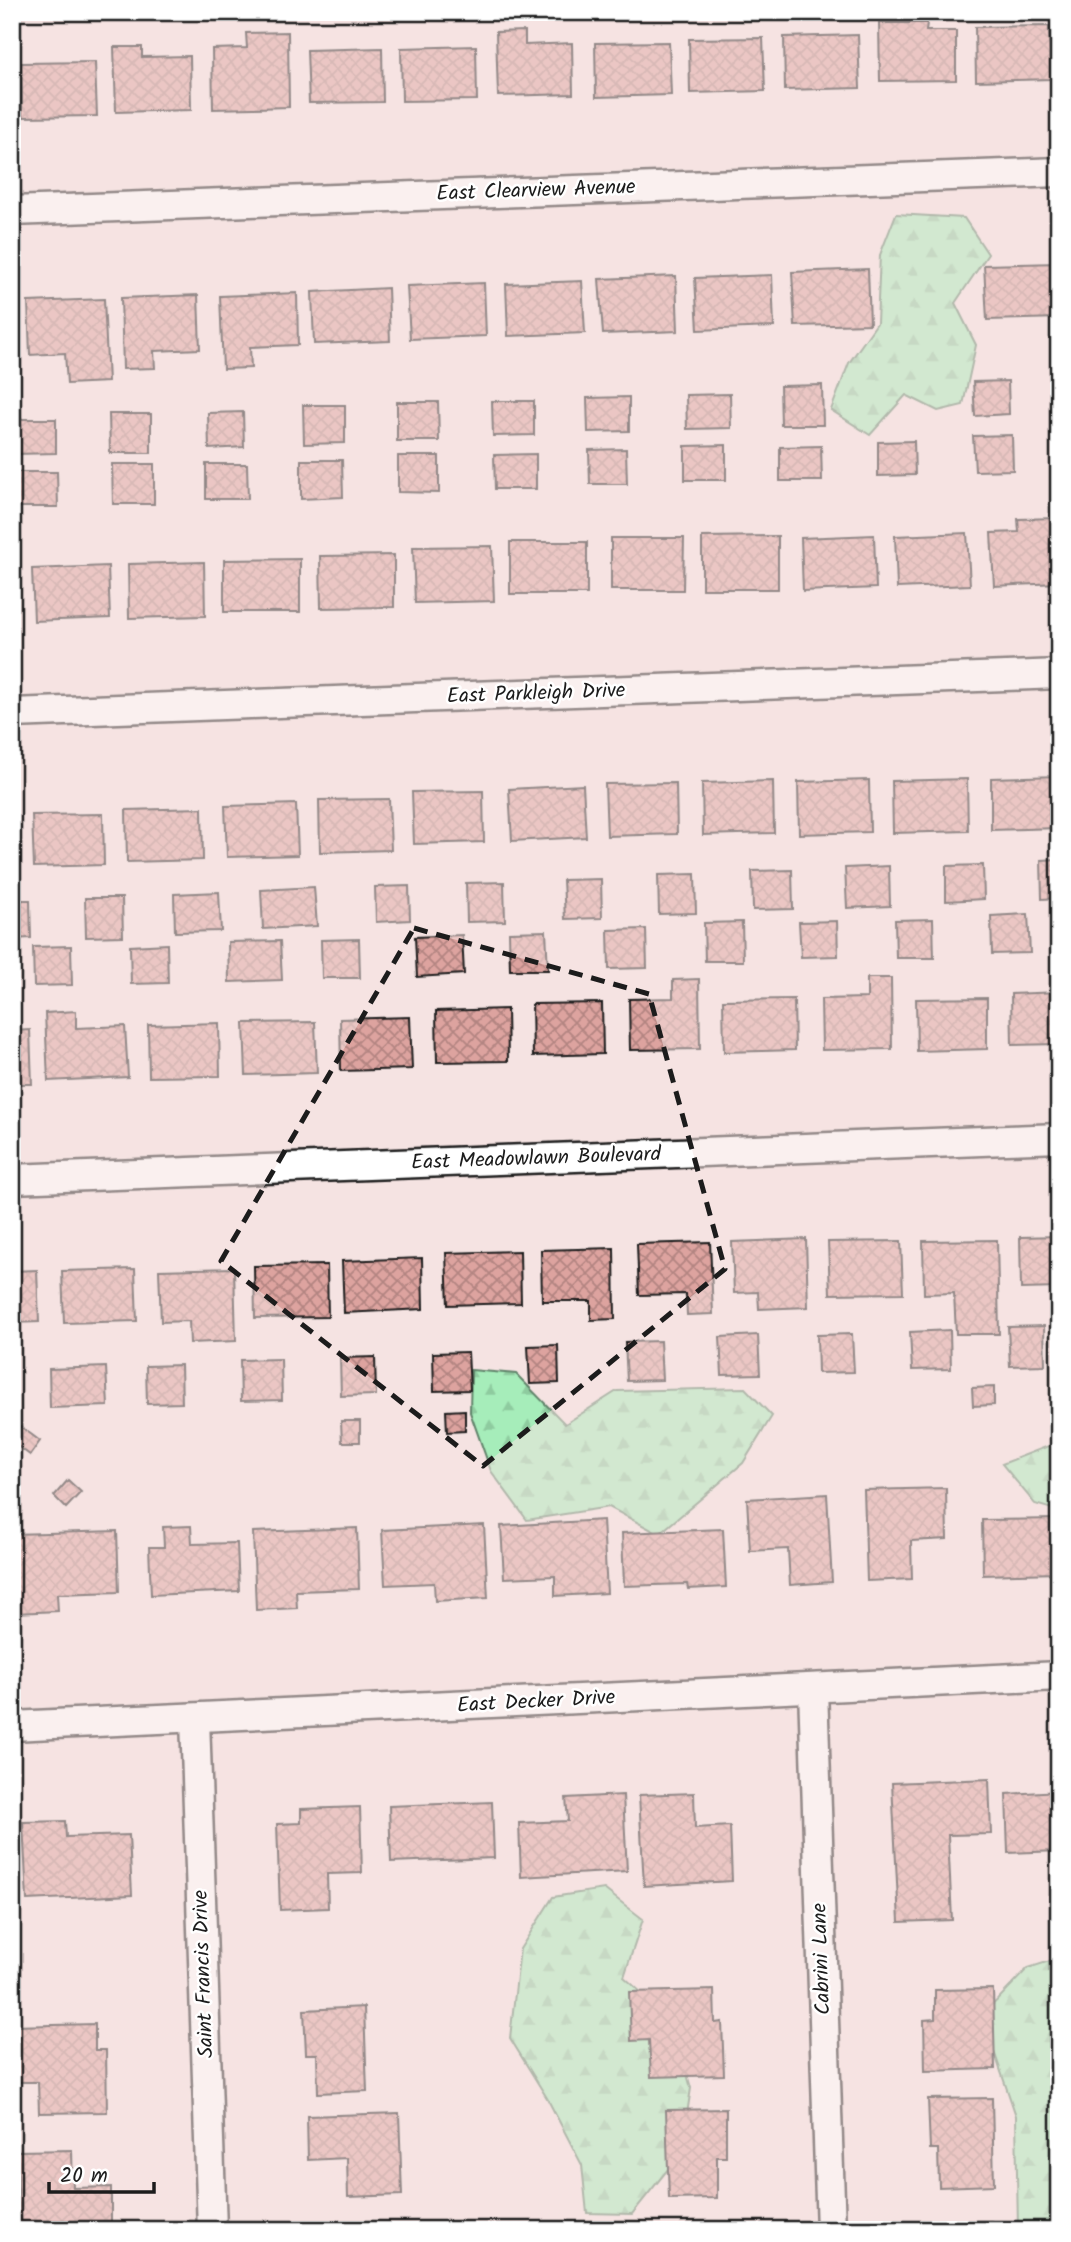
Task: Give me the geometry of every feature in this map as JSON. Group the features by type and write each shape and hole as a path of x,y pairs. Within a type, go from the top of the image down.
{"street":[{"name":"East Clearview Avenue","path":"12,211 1059,172"},
{"name":"East Parkleigh Drive","path":"12,713 1059,674"},
{"name":"East Meadowlawn Boulevard","path":"12,1179 1059,1138"},
{"name":"East Decker Drive","path":"12,1726 1059,1676"},
{"name":"Cabrini Lane","path":"813,1689 831,2230"},
{"name":"Saint Francis Drive","path":"195,1718 212,2230"}],"highlighted area":[{"path":"414,928 649,994 725,1269 483,1466 221,1261"}],"green space":[{"path":"896,214 964,218 988,254 955,303 976,345 963,405 938,411 906,395 870,435 831,410 849,363 877,323 880,255"},
{"path":"471,1370 516,1374 565,1424 617,1391 745,1388 772,1416 743,1463 659,1534 609,1507 527,1520 491,1471 470,1412"},
{"path":"1059,1442 1059,1511 1035,1504 1002,1464"},
{"path":"604,1889 643,1919 624,1977 671,2019 691,2088 681,2153 632,2214 587,2213 582,2165 547,2098 510,2038 520,1949 553,1897"},
{"path":"1059,1958 1059,2230 1018,2230 1016,2116 982,2016 1028,1968"}],"building":[{"path":"879,23 927,23 926,31 956,31 956,80 880,81"},
{"path":"1049,26 1051,79 976,81 975,27"},
{"path":"525,31 525,45 572,43 573,94 498,96 496,32"},
{"path":"288,32 289,107 213,109 212,49 247,48 246,33"},
{"path":"858,35 860,88 785,90 784,37"},
{"path":"763,38 765,91 690,93 689,39"},
{"path":"669,42 671,95 596,97 595,43"},
{"path":"476,46 477,100 402,101 401,48"},
{"path":"114,47 142,47 142,57 190,56 191,110 116,112"},
{"path":"382,48 383,102 309,103 307,50"},
{"path":"95,62 97,116 22,117 21,63"},
{"path":"1059,263 1059,318 987,320 984,265"},
{"path":"868,269 870,324 795,326 792,272"},
{"path":"772,275 774,327 698,330 695,278"},
{"path":"676,276 678,331 603,334 599,279"},
{"path":"582,281 585,333 508,336 506,284"},
{"path":"484,283 486,336 410,339 407,286"},
{"path":"388,288 390,341 314,344 312,292"},
{"path":"297,293 298,345 250,347 251,368 223,369 220,296"},
{"path":"198,295 200,349 154,351 155,368 123,369 121,298"},
{"path":"104,299 108,382 67,384 65,353 30,355 28,302"},
{"path":"1008,381 1009,414 975,416 973,382"},
{"path":"822,385 823,425 781,425 780,386"},
{"path":"730,394 731,428 687,429 686,395"},
{"path":"629,397 629,431 588,432 587,398"},
{"path":"492,401 534,401 534,435 493,436"},
{"path":"397,402 438,402 439,441 397,441"},
{"path":"303,405 345,405 345,443 304,444"},
{"path":"243,412 244,447 209,449 208,413"},
{"path":"109,414 151,414 151,453 110,453"},
{"path":"14,419 56,419 56,453 15,454"},
{"path":"1012,435 1013,470 975,471 973,436"},
{"path":"914,441 915,475 878,476 878,442"},
{"path":"726,445 726,480 685,480 685,446"},
{"path":"821,446 822,481 780,481 780,447"},
{"path":"626,449 627,484 590,484 589,450"},
{"path":"536,454 536,489 495,489 494,455"},
{"path":"398,456 439,456 439,493 398,492"},
{"path":"301,460 342,460 343,497 301,499"},
{"path":"112,464 154,464 154,504 113,504"},
{"path":"206,464 247,464 248,499 206,499"},
{"path":"16,472 57,472 58,507 16,507"},
{"path":"1059,518 1059,583 994,586 991,533 1019,532 1018,519"},
{"path":"967,533 970,585 897,588 895,536"},
{"path":"874,535 876,588 803,591 801,538"},
{"path":"778,536 778,589 702,589 702,537"},
{"path":"611,538 684,538 683,590 611,590"},
{"path":"510,542 587,542 587,594 510,594"},
{"path":"492,546 494,601 415,603 413,547"},
{"path":"394,555 394,607 321,608 320,556"},
{"path":"300,559 300,612 224,612 224,560"},
{"path":"204,562 205,616 129,618 128,564"},
{"path":"12,563 16,619 12,619"},
{"path":"108,566 110,618 34,621 32,569"},
{"path":"1059,776 1059,828 991,830 991,778"},
{"path":"967,779 968,831 893,833 892,781"},
{"path":"869,780 870,832 799,834 798,782"},
{"path":"773,781 774,833 703,835 702,783"},
{"path":"676,783 677,834 607,836 605,784"},
{"path":"583,785 586,837 512,841 509,789"},
{"path":"483,791 484,842 414,844 412,792"},
{"path":"389,799 391,850 320,852 319,800"},
{"path":"296,804 298,855 227,857 225,806"},
{"path":"202,808 203,860 127,862 126,810"},
{"path":"103,814 104,865 34,867 32,815"},
{"path":"1059,859 1059,898 1042,899 1041,860"},
{"path":"983,865 984,899 946,901 946,866"},
{"path":"889,866 890,906 847,908 845,868"},
{"path":"792,870 793,909 753,910 752,871"},
{"path":"695,874 696,913 659,914 658,875"},
{"path":"601,879 602,918 565,919 563,880"},
{"path":"504,882 505,921 467,922 466,883"},
{"path":"409,886 410,920 376,922 375,887"},
{"path":"314,887 317,926 263,929 261,890"},
{"path":"219,892 221,931 175,932 174,894"},
{"path":"85,898 122,898 123,936 86,937"},
{"path":"12,900 30,900 31,938 12,939"},
{"path":"1028,914 1030,953 992,954 991,916"},
{"path":"933,919 934,958 896,958 895,920"},
{"path":"837,921 838,956 801,957 799,922"},
{"path":"742,922 743,961 705,961 704,923"},
{"path":"646,929 647,968 609,969 608,930"},
{"path":"546,931 548,970 510,970 509,932"},
{"path":"462,935 464,974 417,977 415,937"},
{"path":"359,939 360,978 322,978 321,940"},
{"path":"280,941 282,980 229,982 228,942"},
{"path":"167,944 168,983 131,984 130,946"},
{"path":"71,946 72,985 34,986 33,947"},
{"path":"867,978 891,978 892,1049 822,1050 821,999 867,998"},
{"path":"699,979 700,1049 630,1050 629,999 673,998 673,980"},
{"path":"1059,992 1059,1044 1012,1045 1011,994"},
{"path":"987,998 987,1049 917,1051 916,999"},
{"path":"794,999 795,1050 724,1052 723,1000"},
{"path":"602,1003 603,1054 533,1056 532,1004"},
{"path":"507,1009 508,1061 437,1062 436,1011"},
{"path":"76,1011 76,1028 125,1026 128,1077 48,1081 45,1013"},
{"path":"410,1017 412,1069 341,1071 340,1019"},
{"path":"315,1022 317,1073 246,1075 244,1023"},
{"path":"219,1023 220,1076 149,1077 148,1025"},
{"path":"30,1030 32,1084 12,1084 12,1031"},
{"path":"1059,1236 1059,1288 1021,1289 1020,1237"},
{"path":"806,1239 808,1307 759,1309 758,1292 734,1293 732,1242"},
{"path":"997,1240 999,1334 956,1334 954,1293 924,1294 923,1241"},
{"path":"901,1241 903,1293 830,1294 828,1242"},
{"path":"710,1242 713,1314 687,1315 686,1294 639,1295 637,1244"},
{"path":"614,1248 615,1319 591,1320 591,1301 542,1301 541,1250"},
{"path":"520,1251 521,1303 448,1305 446,1253"},
{"path":"422,1258 423,1309 344,1313 342,1261"},
{"path":"327,1265 328,1317 255,1318 254,1266"},
{"path":"234,1268 236,1341 190,1343 189,1321 161,1322 159,1270"},
{"path":"135,1269 137,1321 64,1323 62,1271"},
{"path":"37,1270 39,1322 12,1323 12,1271"},
{"path":"1044,1326 1045,1365 1010,1366 1008,1327"},
{"path":"950,1330 951,1369 912,1370 910,1332"},
{"path":"852,1334 854,1372 818,1373 817,1335"},
{"path":"758,1335 760,1374 722,1375 720,1337"},
{"path":"660,1341 662,1380 627,1381 625,1342"},
{"path":"558,1345 559,1383 530,1384 528,1346"},
{"path":"468,1352 470,1390 434,1391 433,1353"},
{"path":"375,1357 376,1395 341,1396 340,1358"},
{"path":"281,1359 282,1400 241,1401 240,1360"},
{"path":"181,1365 182,1403 147,1404 146,1366"},
{"path":"106,1367 108,1406 50,1408 49,1369"},
{"path":"994,1387 994,1405 973,1406 972,1388"},
{"path":"465,1410 465,1431 447,1432 446,1411"},
{"path":"341,1421 360,1421 360,1442 342,1442"},
{"path":"20,1426 40,1441 30,1455 12,1442 12,1437"},
{"path":"68,1480 81,1492 66,1508 54,1496"},
{"path":"946,1488 947,1539 911,1541 912,1579 867,1581 864,1490"},
{"path":"827,1494 832,1582 790,1585 788,1549 750,1551 747,1499"},
{"path":"1059,1519 1059,1573 983,1575 982,1520"},
{"path":"603,1520 607,1593 555,1596 555,1576 504,1578 501,1526"},
{"path":"484,1525 488,1598 435,1601 434,1583 385,1585 382,1530"},
{"path":"191,1526 192,1544 237,1543 239,1591 151,1595 149,1547 164,1547 163,1527"},
{"path":"357,1528 359,1589 296,1591 297,1608 256,1610 253,1532"},
{"path":"723,1529 726,1587 688,1589 687,1584 624,1586 622,1533"},
{"path":"117,1531 119,1592 57,1594 58,1611 16,1613 13,1534"},
{"path":"989,1779 991,1834 948,1835 952,1920 899,1922 892,1783"},
{"path":"1059,1791 1059,1851 1008,1853 1006,1794"},
{"path":"694,1793 695,1828 730,1826 732,1881 644,1886 639,1795"},
{"path":"623,1795 627,1871 521,1877 519,1823 568,1821 566,1798"},
{"path":"492,1802 494,1858 391,1862 389,1806"},
{"path":"360,1807 362,1873 327,1874 328,1908 280,1910 277,1824 301,1823 301,1809"},
{"path":"65,1821 66,1837 129,1835 132,1895 27,1900 23,1822"},
{"path":"993,1989 995,2069 925,2071 924,2020 935,2019 935,1990"},
{"path":"714,1990 715,2023 722,2022 724,2075 651,2077 649,2040 631,2041 629,1992"},
{"path":"364,2007 367,2091 318,2093 317,2054 306,2054 304,2010"},
{"path":"95,2024 95,2050 106,2050 107,2112 39,2113 38,2082 14,2082 12,2026"},
{"path":"992,2098 994,2185 939,2187 938,2149 930,2149 928,2099"},
{"path":"726,2109 726,2157 717,2157 717,2198 669,2199 666,2110"},
{"path":"399,2113 402,2195 348,2197 347,2158 308,2160 307,2116"},
{"path":"72,2150 73,2188 111,2187 111,2230 19,2230 17,2151"},
{"path":"992,2221 992,2230 944,2230 944,2222"},
{"path":"724,2227 724,2230 669,2230 669,2229"}]}
